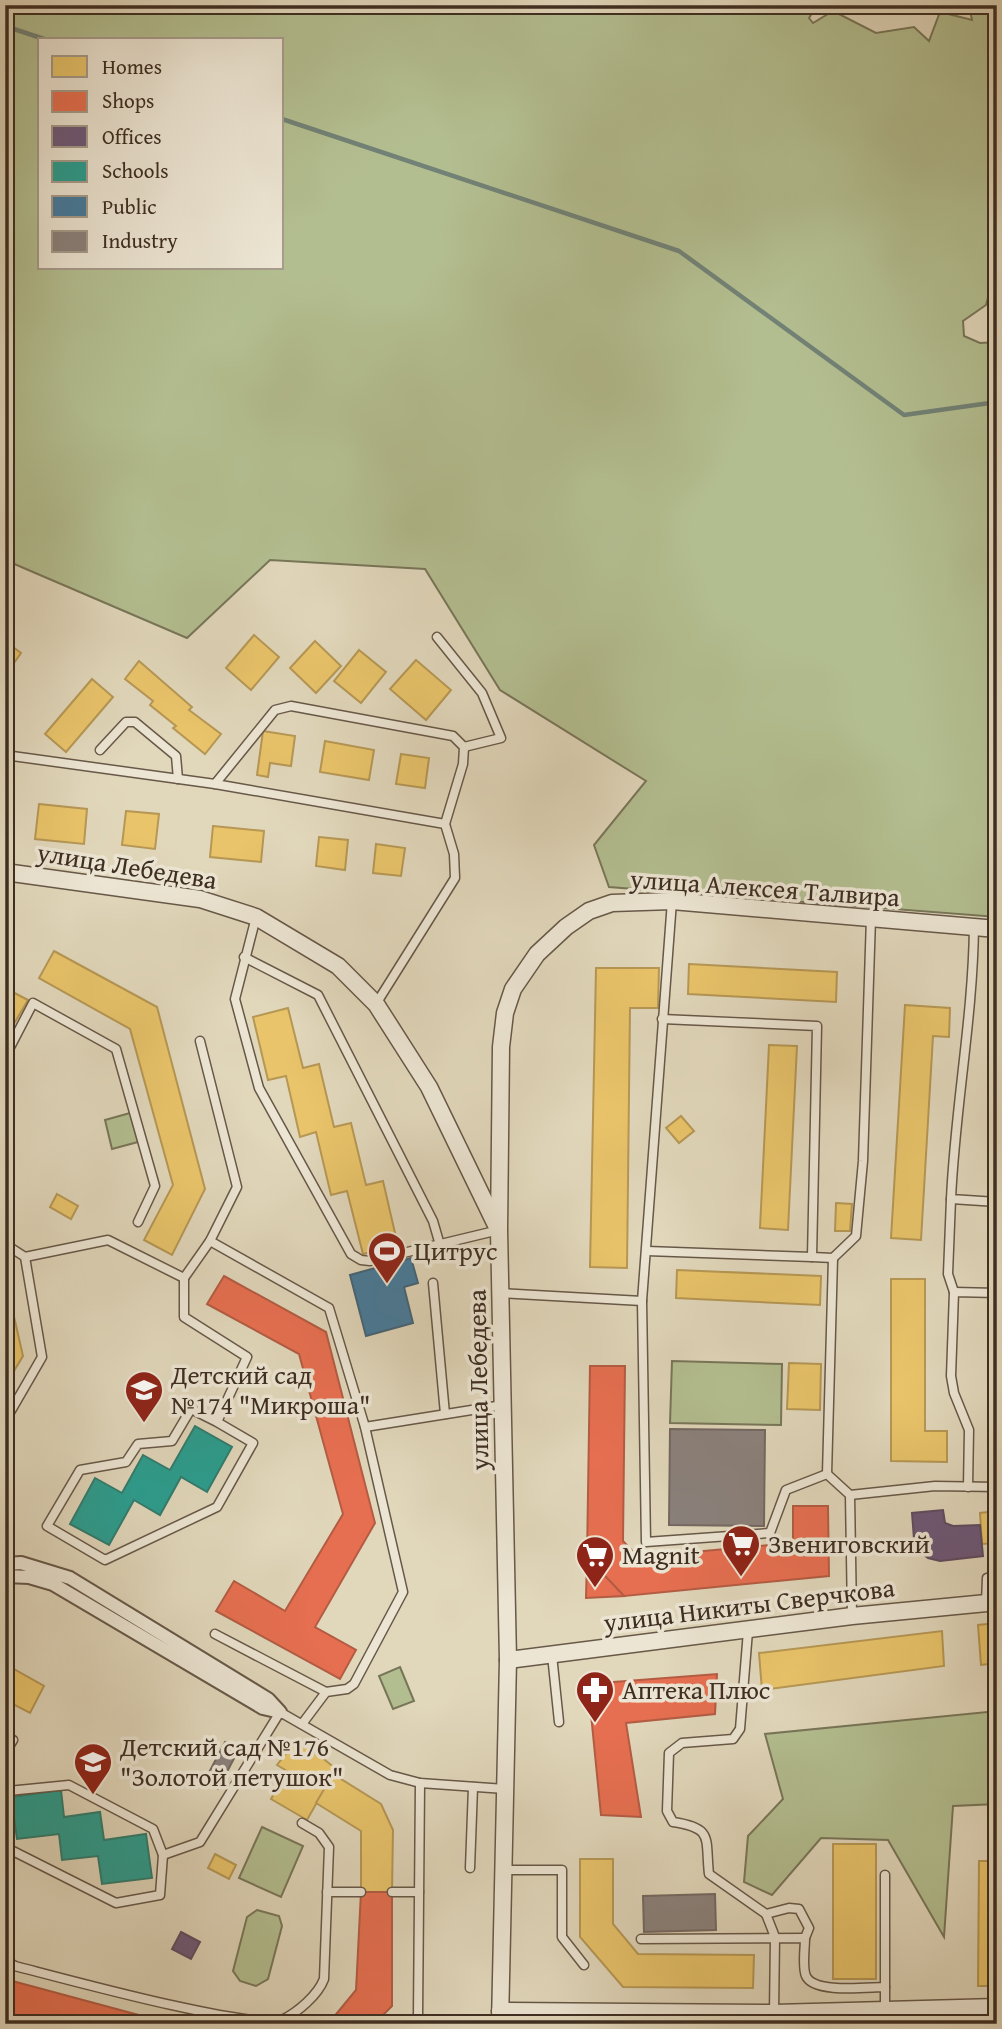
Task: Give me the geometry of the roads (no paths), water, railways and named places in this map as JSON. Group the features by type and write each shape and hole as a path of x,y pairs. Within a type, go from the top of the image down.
{"street":[{"name":"улица Лебедева","path":"5,872 200,899 256,917 338,966 376,1004 429,1087 499,1230 508,1660 500,2017"},
{"name":"улица Алексея Талвира","path":"499,1230 501,1046 505,1013 513,989 537,954 566,927 589,911 612,903 672,901 997,929"},
{"path":"5,1564 21,1563 71,1578 268,1699 280,1712"},
{"path":"5,1576 29,1577 53,1584 263,1707 280,1712"},
{"name":"улица Никиты Сверчкова","path":"508,1660 852,1616 991,1603"},
{"path":"500,2017 675,2018 775,2013 836,2018 885,2012 997,2007"}],"lane":[{"path":"437,637 482,693 501,738 464,747"},
{"path":"215,784 275,710 291,706 453,736 464,747 463,764 445,824 454,854 455,878 376,1004"},
{"path":"100,750 127,722 135,722 176,756 178,779"},
{"path":"5,755 215,784 445,824"},
{"path":"672,901 642,1301 646,1542 770,1533 786,1490 827,1474"},
{"path":"256,917 234,999 259,1088 351,1254 360,1260 370,1261 499,1230"},
{"path":"852,1616 850,1495 827,1474 833,1258 856,1236 863,1161 871,918"},
{"path":"968,1487 969,1430 954,1394 951,1376 954,1292 948,1275 954,1133 973,965 974,926"},
{"path":"244,957 318,995 433,1221 440,1245"},
{"path":"5,1057 33,1003 116,1049 155,1186 138,1222"},
{"path":"662,1019 817,1026 812,1257"},
{"path":"200,1041 237,1187 210,1241 184,1278 184,1317 247,1357 217,1422"},
{"path":"951,1199 997,1202"},
{"path":"24,1257 108,1240 184,1278"},
{"path":"210,1241 329,1308 365,1427 403,1592 354,1684 347,1689 326,1692 215,1634"},
{"path":"5,1244 24,1257 42,1357 5,1421"},
{"path":"647,1251 833,1258"},
{"path":"433,1283 445,1414"},
{"path":"954,1292 997,1293"},
{"path":"500,1293 642,1301"},
{"path":"365,1427 503,1405"},
{"path":"191,1409 217,1422 253,1443 217,1507 105,1560 47,1526 80,1470 126,1462 138,1444 172,1441 191,1409"},
{"path":"850,1495 935,1486 997,1488"},
{"path":"991,1603 987,1578 997,1576"},
{"path":"748,1631 740,1728 733,1739 682,1743 669,1753 667,1811 673,1822 697,1826 705,1833 709,1874 766,1914 775,1937 775,2013"},
{"path":"552,1655 559,1722"},
{"path":"302,1724 326,1692"},
{"path":"163,1856 200,1842 280,1712 390,1775 420,1783 505,1789"},
{"path":"5,1736 13,1740 5,1753"},
{"path":"410,2024 418,2016 420,1783"},
{"path":"5,1795 8,1791 69,1785 153,1829 163,1856 160,1895 116,1903 5,1847"},
{"path":"470,1868 473,1787"},
{"path":"5,1960 15,1966 231,2021 283,2020 319,1992 324,1979 328,1847 319,1833 302,1823"},
{"path":"504,1870 562,1870 562,1937 584,1965"},
{"path":"885,1875 885,2012"},
{"path":"327,1892 360,1892"},
{"path":"392,1892 419,1892"},
{"path":"766,1914 789,1908 799,1909 809,1928 805,1938 805,1975 811,1984 825,1988 885,1987"},
{"path":"641,1939 805,1938"}],"waterway":[{"path":"5,26 41,38"},
{"path":"284,120 679,251 904,415 997,402"}],"place":[{"name":"Цитрус","path":"387,1285"},
{"name":"Детский сад №174 \"Микроша\"","path":"144,1424"},
{"name":"Звениговский","path":"741,1578"},
{"name":"Magnit","path":"595,1589"},
{"name":"Аптека Плюс","path":"595,1724"},
{"name":"Детский сад №176 \"Золотой петушок\"","path":"93,1796"}]}
